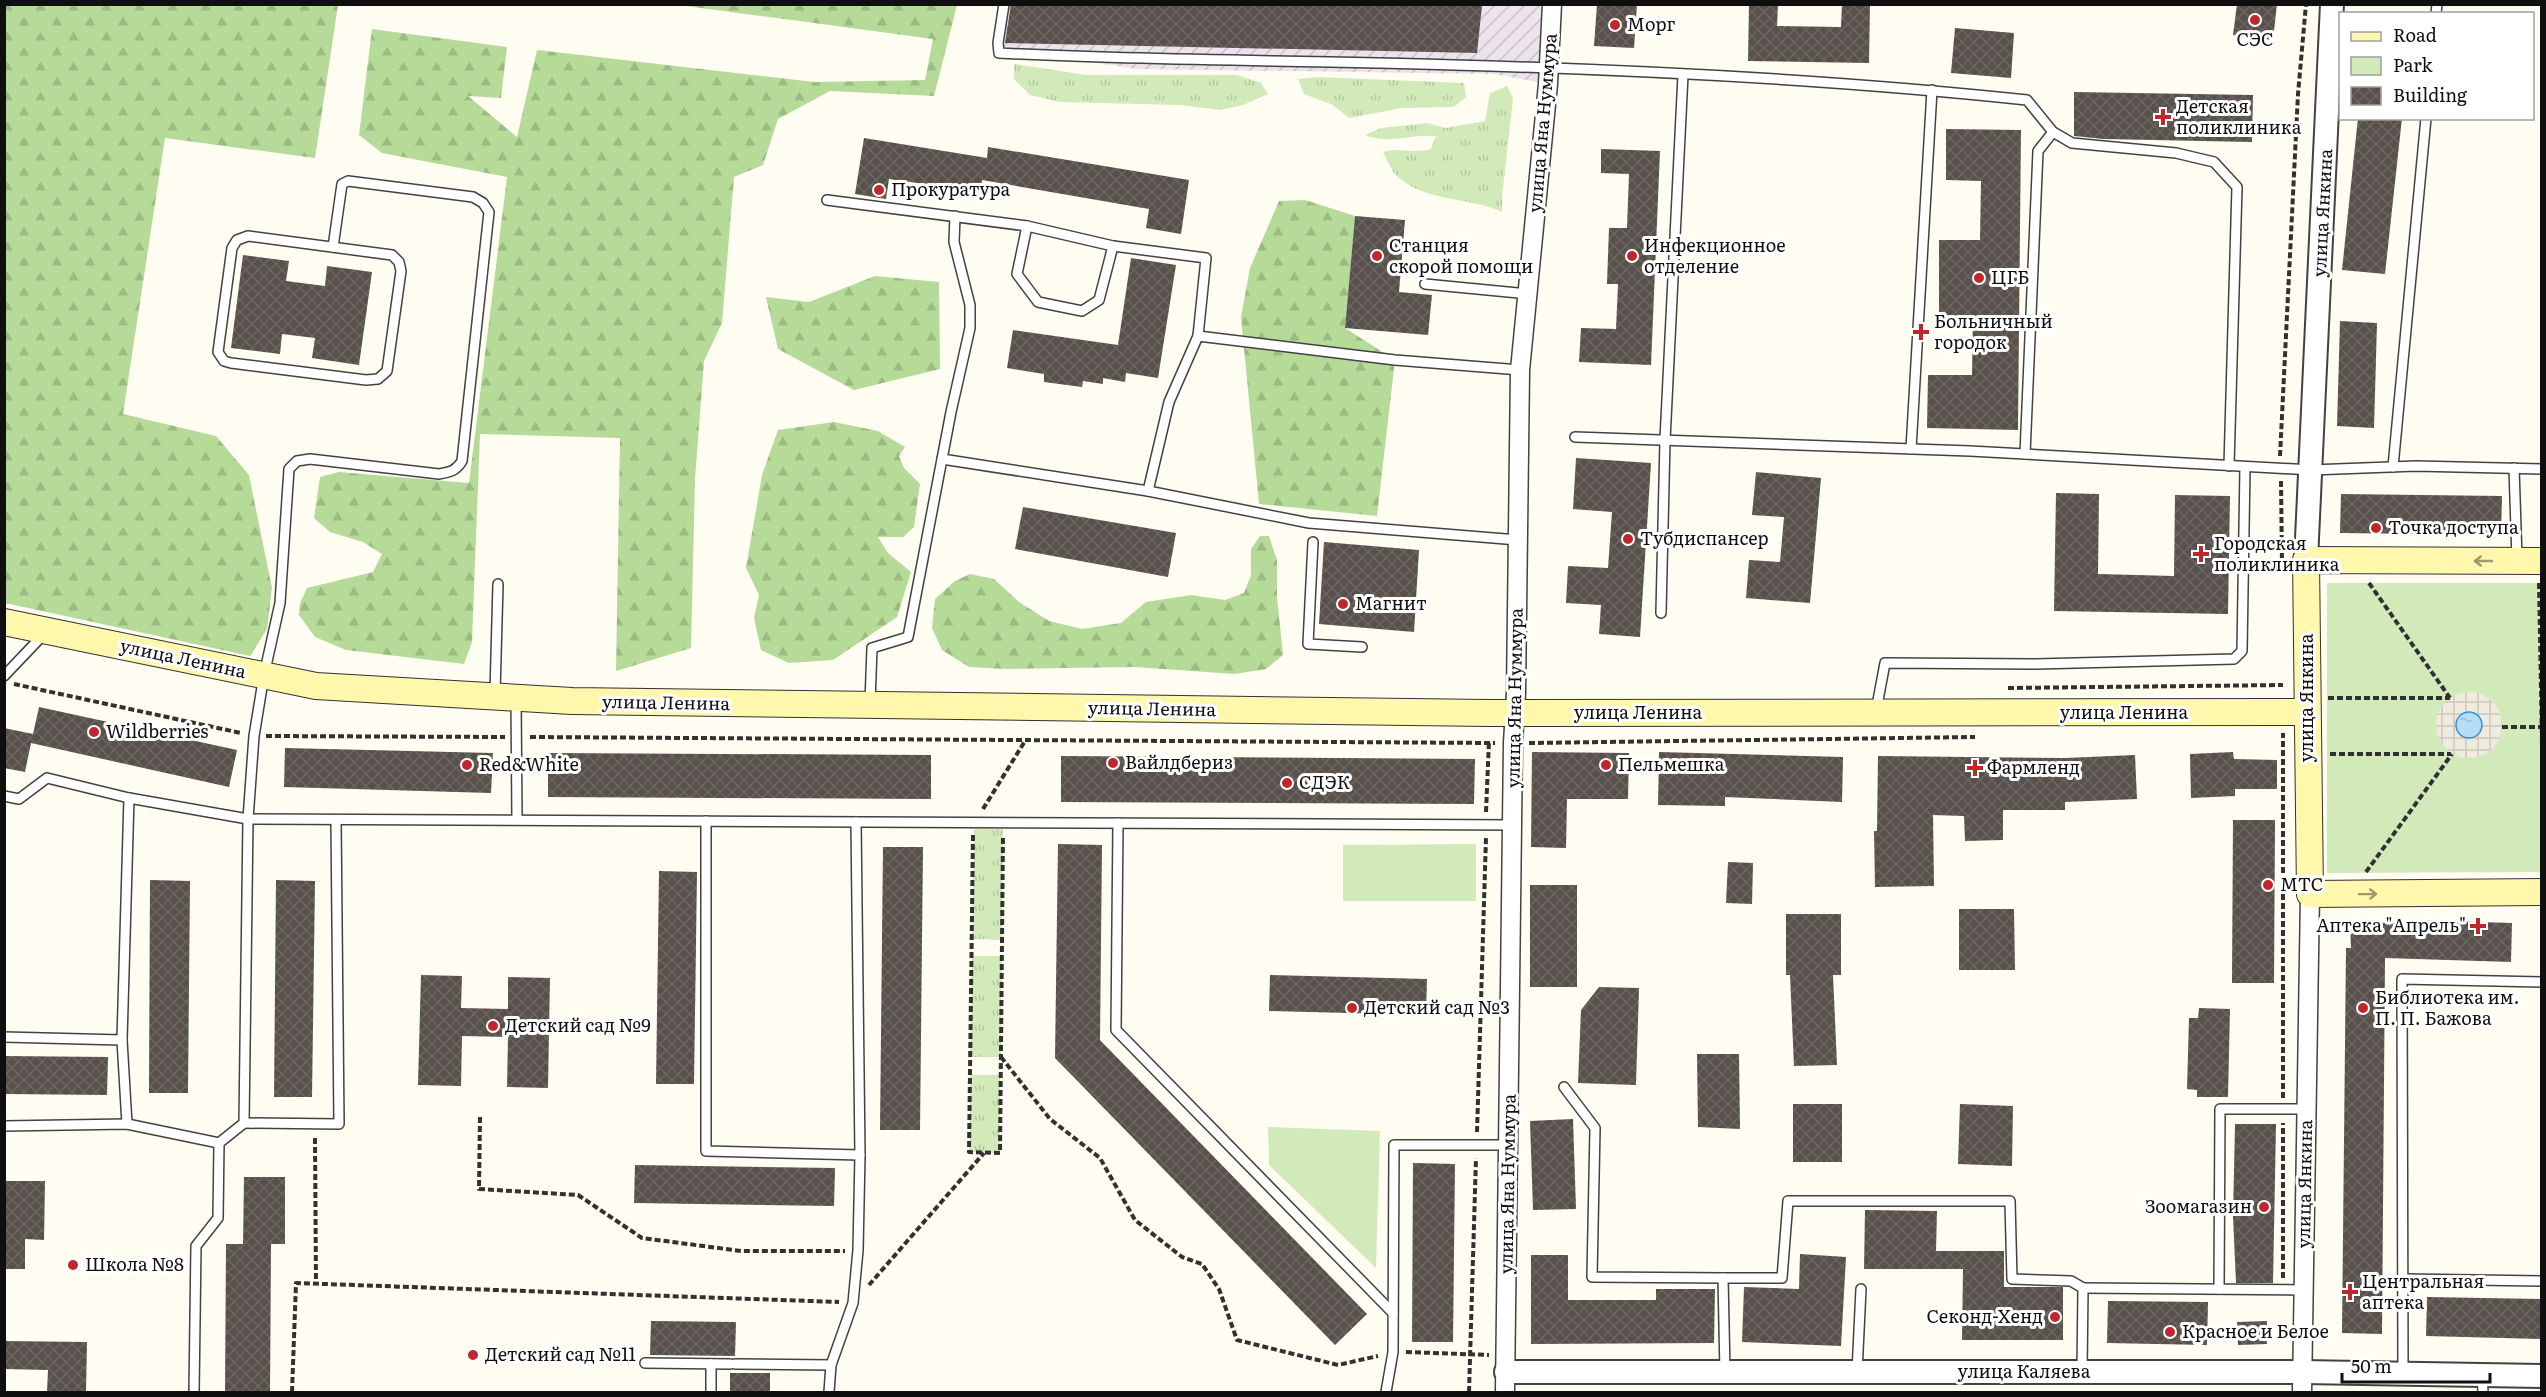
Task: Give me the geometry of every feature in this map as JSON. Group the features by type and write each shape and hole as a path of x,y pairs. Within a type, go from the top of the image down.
{"main road":[{"path":"2307,560 2533,569"},
{"name":"улица Янкина","path":"2307,560 2290,725 2310,894"},
{"name":"улица Ленина","path":"4,622 316,686 506,697 760,705 1490,713 1876,713 2290,725"},
{"path":"2310,894 2541,892"}],"street":[{"name":"улица Яна Нуммура","path":"1506,1373 1520,370 1549,68 1552,4"},
{"name":"улица Янкина","path":"2307,560 2334,87 2332,4"},
{"name":"улица Янкина","path":"2302,1382 2310,894"},
{"name":"улица Каляева","path":"1506,1373 2082,1372 2302,1382 2403,1373 2483,1384 2541,1376"}],"lane":[{"path":"1004,4 998,43 999,53 1118,59 1303,61 1549,68 1932,90 2027,100 2054,132 2072,143 2176,153 2214,162 2238,187 2229,466"},
{"path":"1661,613 1665,440 1683,75"},
{"path":"1911,449 1932,90"},
{"path":"2393,467 2426,120"},
{"path":"2025,454 2038,152 2054,132"},
{"path":"244,1123 248,819 254,736 264,675 280,603 288,475 292,464 310,459 439,474 458,468 462,461 489,212 483,203 473,197 348,181 342,184 333,248"},
{"path":"827,200 1027,226 1113,246 1206,258 1198,336 1169,402 1148,491"},
{"path":"870,705 872,648 908,637 970,328 970,306 954,242 955,216"},
{"path":"1027,226 1017,274 1038,302 1082,311 1099,300 1113,246"},
{"path":"248,236 333,248 392,255 399,262 401,271 387,371 383,376 366,381 231,363 221,357 218,352 232,248 237,240 248,236"},
{"path":"1425,284 1528,294"},
{"path":"1198,336 1395,360 1520,370"},
{"path":"1575,437 2025,454 2280,469 2393,467 2541,469"},
{"path":"942,459 1148,491 1309,523 1518,540"},
{"path":"1876,713 1884,663 2036,664 2234,659 2242,651 2245,467"},
{"path":"2514,468 2533,569"},
{"path":"1313,542 1308,644 1362,647"},
{"path":"498,584 517,819"},
{"path":"4,676 47,630"},
{"path":"4,796 19,800 47,778 129,798 248,819 1513,825"},
{"path":"127,1124 122,1040 129,798"},
{"path":"219,1143 244,1123 339,1124 336,820"},
{"path":"706,821 706,1151 860,1155"},
{"path":"828,1392 831,1365 853,1303 858,1250 860,1155 856,822"},
{"path":"1118,823 1116,1030 1393,1313"},
{"path":"2403,1373 2402,979 2541,982"},
{"path":"4,1036 122,1040"},
{"path":"1564,1088 1594,1128 1592,1277 1782,1278 1788,1201 2010,1201 2012,1279 2071,1281 2083,1288 2303,1290"},
{"path":"2219,1289 2220,1109 2306,1109"},
{"path":"4,1126 127,1124 219,1143"},
{"path":"194,1392 196,1246 218,1218 219,1143"},
{"path":"1386,1392 1393,1352 1394,1145 1509,1145"},
{"path":"1723,1278 1725,1372"},
{"path":"2404,1279 2541,1281"},
{"path":"2082,1372 2083,1288"},
{"path":"1857,1372 1861,1289"},
{"path":"645,1363 831,1365"},
{"path":"711,1364 711,1392"}],"path":[{"path":"2282,566 2280,433 2298,94 2306,4"},
{"path":"2533,569 2541,742"},
{"path":"2328,698 2450,698 2369,583"},
{"path":"2283,673 2290,725 2283,1109 2283,1290"},
{"path":"1999,688 2283,685"},
{"path":"1469,1392 1490,713"},
{"path":"2502,727 2541,727"},
{"path":"1004,822 1000,1153 969,1152 974,823 1025,741 1513,743 1986,737"},
{"path":"2328,754 2452,754 2365,873"},
{"path":"1000,1057 1050,1119 1100,1158 1135,1220 1182,1257 1202,1264 1220,1289 1237,1340 1338,1365 1393,1352 1470,1354 1506,1373"},
{"path":"480,1117 479,1189 578,1195 642,1238 741,1251 858,1250"},
{"path":"314,1124 316,1284"},
{"path":"292,1392 296,1283 853,1303 984,1153"}],"shaded area":[{"path":"999,5 1552,5 1548,84 1494,74 1136,69 993,47"},
{"path":"2469,692 2481,695 2492,702 2499,713 2502,725 2499,737 2492,748 2481,755 2469,758 2457,755 2446,748 2439,737 2436,725 2439,713 2446,702 2457,695"}],"green space":[{"path":"5,4 338,5 315,158 165,138 123,414 216,436 249,475 272,588 267,629 250,656 5,603"},
{"path":"679,5 957,5 934,96 830,91 778,119 763,165 734,177 722,323 704,361 695,479 691,648 616,671 620,438 480,434 472,642 464,664 346,650 315,637 299,615 300,603 307,588 373,572 382,554 363,542 330,532 314,518 320,477 339,472 469,483 507,177 382,153 359,135 372,29 507,47 501,98 468,96 517,137 537,50 815,82 925,80 933,39"},
{"path":"1014,64 1086,75 1237,75 1261,83 1268,94 1243,105 1220,110 1180,105 1060,102 1030,95 1014,79"},
{"path":"1317,77 1464,83 1466,97 1454,107 1402,108 1349,118 1333,105 1304,94 1298,79"},
{"path":"1507,86 1513,98 1502,212 1475,203 1421,191 1408,185 1395,174 1383,152 1431,149 1436,136 1382,139 1365,135 1381,128 1427,123 1445,128 1485,121 1490,93"},
{"path":"1305,200 1355,216 1345,328 1395,360 1377,516 1259,504 1241,317 1250,268 1279,201"},
{"path":"875,276 939,282 940,369 854,390 778,349 766,297 809,302"},
{"path":"834,422 878,431 905,447 899,456 904,468 920,484 914,527 903,537 878,537 888,553 911,572 897,617 833,660 789,663 761,650 754,618 759,595 746,568 762,475 778,430"},
{"path":"1260,536 1269,536 1277,560 1277,597 1283,655 1266,669 1235,674 1134,667 1006,669 969,667 942,650 932,628 935,599 955,581 970,574 994,579 1019,602 1049,621 1082,629 1121,623 1146,602 1191,595 1225,600 1244,593 1251,575 1251,549"},
{"path":"2327,583 2541,583 2541,872 2327,873"},
{"path":"974,829 1003,829 1002,940 972,939"},
{"path":"1476,844 1476,901 1343,901 1343,845"},
{"path":"972,956 1002,956 1001,1057 970,1057"},
{"path":"970,1075 1000,1075 1000,1153 969,1152"},
{"path":"1268,1127 1380,1131 1376,1268 1269,1165"}],"water":[{"path":"2469,712 2478,716 2482,725 2478,734 2469,738 2460,734 2456,725 2460,716"}],"building":[{"path":"1011,4 1482,6 1477,53 1005,43"},
{"name":"Морг","path":"1597,4 1637,4 1634,48 1594,46"},
{"path":"1749,4 1778,4 1777,26 1841,27 1842,4 1870,4 1869,63 1748,61"},
{"name":"СЭС","path":"2237,4 2277,4 2273,40 2233,35"},
{"path":"1955,28 2014,33 2011,78 1951,73"},
{"name":"Детская поликлиника","path":"2074,92 2253,95 2252,142 2104,139 2074,136"},
{"path":"2358,120 2402,120 2385,274 2342,270"},
{"name":"ЦГБ","path":"1946,129 2021,130 2018,430 1927,428 1928,375 1972,375 1973,316 1939,315 1939,240 1980,240 1981,181 1946,180"},
{"path":"864,138 987,158 988,147 1189,180 1181,234 1146,228 1149,209 982,180 981,192 889,179 886,199 855,194"},
{"name":"Инфекционное отделение","path":"1601,149 1660,151 1651,365 1579,362 1581,328 1616,329 1618,284 1607,284 1609,228 1627,228 1629,174 1601,173"},
{"name":"Станция скорой помощи","path":"1355,216 1405,220 1399,292 1432,295 1428,335 1345,328"},
{"path":"243,255 289,261 286,281 325,286 327,266 372,272 359,365 312,358 315,338 282,334 280,354 231,348"},
{"path":"1131,258 1176,265 1158,378 1126,373 1125,382 1103,378 1103,384 1083,381 1082,387 1044,382 1044,374 1007,368 1013,330 1118,345"},
{"path":"2340,321 2377,323 2374,428 2337,426"},
{"name":"Тубдиспансер","path":"1576,458 1651,463 1640,637 1599,634 1601,605 1566,603 1568,566 1608,568 1612,512 1573,509"},
{"path":"1756,472 1821,478 1810,603 1746,598 1749,560 1780,562 1784,517 1752,515"},
{"name":"Городская поликлиника","path":"2056,493 2099,494 2098,574 2174,576 2175,495 2230,496 2228,614 2054,611"},
{"path":"2341,494 2502,496 2501,535 2340,533"},
{"path":"1023,507 1176,533 1168,577 1015,549"},
{"path":"1324,542 1419,550 1414,632 1319,624"},
{"path":"39,707 237,750 229,787 31,743 25,772 4,768 4,728 33,734"},
{"path":"285,748 493,753 491,793 284,787"},
{"path":"1532,752 1629,753 1628,799 1567,799 1566,848 1531,847"},
{"path":"1659,752 1843,757 1842,802 1725,797 1725,806 1658,805"},
{"path":"2233,752 2234,759 2277,760 2277,789 2235,789 2235,796 2191,798 2190,754"},
{"path":"548,753 931,755 931,799 548,797"},
{"path":"2135,755 2137,799 2065,802 2065,810 2003,810 2003,840 1965,841 1964,816 1933,815 1934,886 1875,887 1874,831 1877,831 1878,756 2065,758"},
{"path":"1061,756 1475,759 1474,804 1061,802"},
{"path":"2233,820 2275,820 2274,983 2232,983"},
{"path":"1058,844 1102,845 1100,1040 1367,1314 1335,1345 1055,1058"},
{"path":"883,847 923,847 920,1130 880,1130"},
{"path":"1728,862 1753,863 1752,904 1726,903"},
{"path":"659,871 697,872 694,1084 656,1084"},
{"path":"150,880 190,881 188,1093 149,1093"},
{"path":"276,880 315,881 312,1097 274,1097"},
{"path":"1530,885 1577,885 1577,987 1530,987"},
{"path":"1959,909 2014,909 2015,970 1959,970"},
{"path":"1786,914 1841,914 1841,975 1833,975 1837,1065 1794,1066 1790,975 1786,975"},
{"path":"2408,920 2512,923 2511,962 2385,958 2382,1334 2342,1333 2346,948 2351,948 2350,924 2408,922"},
{"path":"421,975 462,976 461,1008 508,1009 508,977 550,978 548,1088 507,1087 508,1037 462,1036 461,1086 418,1085"},
{"path":"1270,975 1427,979 1426,1015 1269,1011"},
{"path":"1599,987 1639,988 1636,1085 1578,1083 1581,1010"},
{"path":"2199,1008 2230,1009 2228,1097 2197,1097 2197,1090 2187,1089 2189,1018 2198,1018"},
{"path":"1697,1054 1739,1054 1740,1129 1698,1127"},
{"path":"4,1056 108,1057 107,1095 4,1094"},
{"path":"1793,1104 1842,1104 1842,1162 1793,1162"},
{"path":"1960,1104 2013,1106 2012,1166 1958,1164"},
{"path":"1573,1119 1576,1209 1533,1210 1530,1121"},
{"path":"2235,1124 2276,1124 2273,1283 2236,1283 2233,1216"},
{"path":"1413,1163 1455,1164 1453,1342 1412,1342"},
{"path":"635,1165 835,1168 834,1206 634,1203"},
{"path":"244,1177 285,1177 285,1244 271,1244 270,1392 225,1392 226,1244 243,1244"},
{"path":"4,1181 45,1181 44,1240 25,1239 25,1269 4,1269"},
{"path":"1865,1210 1937,1211 1936,1251 2004,1251 2004,1287 2063,1287 2063,1340 1962,1340 1963,1269 1864,1269"},
{"path":"1800,1254 1846,1257 1841,1346 1742,1342 1744,1287 1799,1289"},
{"path":"1531,1255 1568,1255 1568,1300 1656,1300 1656,1289 1715,1289 1714,1343 1531,1344"},
{"path":"2427,1297 2541,1299 2541,1339 2426,1336"},
{"path":"2108,1301 2208,1302 2207,1345 2107,1343"},
{"path":"651,1321 736,1322 735,1356 650,1355"},
{"path":"2267,1321 2267,1344 2238,1345 2237,1322"},
{"path":"4,1341 87,1342 86,1392 47,1392 48,1370 4,1369"},
{"path":"730,1373 770,1373 770,1392 730,1392"}],"place":[{"name":"СЭС","path":"2255,20"},
{"name":"Морг","path":"1615,25"},
{"name":"Детская поликлиника","path":"2163,117"},
{"name":"Прокуратура","path":"879,190"},
{"name":"Станция скорой помощи","path":"1377,256"},
{"name":"Инфекционное отделение","path":"1632,256"},
{"name":"ЦГБ","path":"1979,278"},
{"name":"Больничный городок","path":"1921,332"},
{"name":"Точка доступа","path":"2376,528"},
{"name":"Тубдиспансер","path":"1628,539"},
{"name":"Городская поликлиника","path":"2201,554"},
{"name":"Магнит","path":"1343,604"},
{"name":"Wildberries","path":"94,732"},
{"name":"Вайлдбериз","path":"1113,763"},
{"name":"Red&White","path":"467,765"},
{"name":"Пельмешка","path":"1606,765"},
{"name":"Фармленд","path":"1975,768"},
{"name":"СДЭК","path":"1287,783"},
{"name":"МТС","path":"2268,885"},
{"name":"Аптека \"Апрель\"","path":"2478,926"},
{"name":"Детский сад №3","path":"1352,1008"},
{"name":"Библиотека им. П. П. Бажова","path":"2363,1008"},
{"name":"Детский сад №9","path":"493,1026"},
{"name":"Зоомагазин","path":"2264,1207"},
{"name":"Школа №8","path":"73,1265"},
{"name":"Центральная аптека","path":"2350,1292"},
{"name":"Секонд-Хенд","path":"2055,1317"},
{"name":"Красное и Белое","path":"2170,1332"},
{"name":"Детский сад №11","path":"473,1355"}]}
